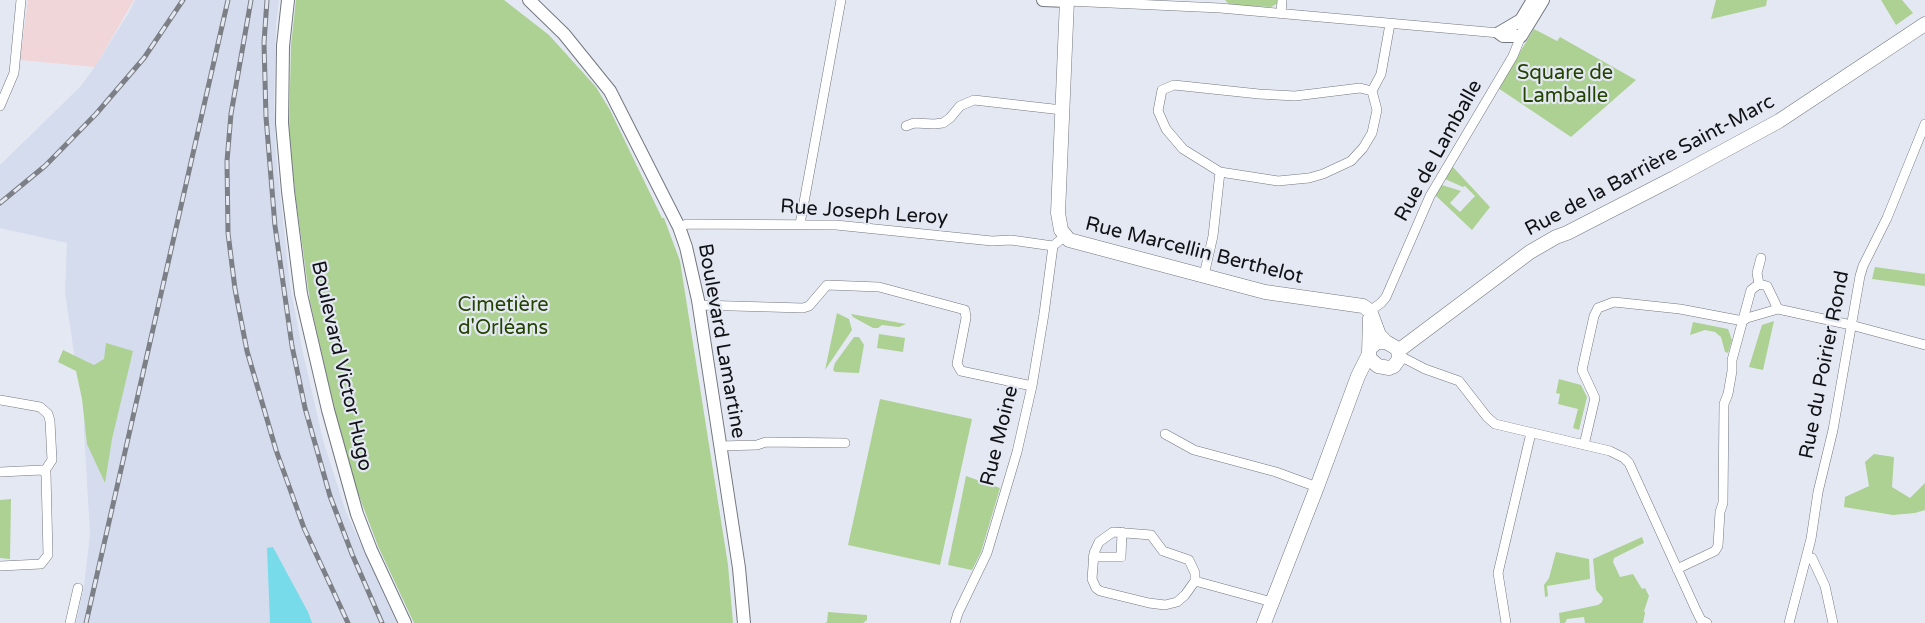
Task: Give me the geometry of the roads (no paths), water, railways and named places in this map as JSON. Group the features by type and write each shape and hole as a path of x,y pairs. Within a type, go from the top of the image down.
{"main road":[{"name":"Rue Marcellin Berthelot","path":"1067,0 1058,213 1061,230 1065,236 1075,243 1265,292 1362,306 1370,312"},
{"name":"Rue de la Barrière Saint-Marc","path":"1397,357 1530,252 1779,121 1925,24"},
{"path":"1370,312 1379,335 1397,357 1389,368 1373,363 1369,352 1370,312"},
{"path":"1264,623 1358,376 1369,352 1377,342 1386,342"},
{"path":"1352,396 1362,378 1378,366"}],"street":[{"path":"0,106 14,73 21,0"},
{"name":"Boulevard Victor Hugo","path":"288,0 282,123 301,294 330,420 357,514 405,623"},
{"path":"800,224 841,0"},
{"path":"1042,0 1220,4 1281,14 1499,33 1503,36 1521,36 1543,0"},
{"path":"1281,14 1282,0"},
{"path":"1499,33 1521,20 1533,0"},
{"name":"Boulevard Lamartine","path":"529,1 564,34 610,91 679,227 691,266 699,305 739,568 744,623"},
{"path":"1372,91 1360,88 1295,96 1183,86 1165,88 1160,95 1158,111 1166,129 1183,149 1220,172 1278,181 1309,178 1339,167 1358,154 1372,133 1377,110 1372,91 1381,74 1390,24"},
{"name":"Rue de Lamballe","path":"1370,312 1386,297 1430,196 1513,56 1521,36"},
{"path":"906,126 914,123 943,123 964,104 974,100 1062,110"},
{"name":"Rue du Poirier Rond","path":"1790,623 1808,557 1818,492 1833,430 1863,266 1921,148 1925,124"},
{"path":"1204,275 1213,236 1220,172"},
{"name":"Rue Joseph Leroy","path":"679,227 687,224 800,224 892,229 992,241 1011,240 1050,247"},
{"path":"1050,247 1065,236"},
{"name":"Rue Moine","path":"955,623 987,553 1017,452 1032,386 1044,314 1050,247"},
{"path":"1759,284 1757,273 1761,258"},
{"path":"1759,284 1769,288 1778,309"},
{"path":"1677,569 1715,551 1718,546 1720,512 1724,494 1724,404 1733,368 1732,360 1750,290 1759,284"},
{"path":"699,305 803,308 809,306 827,285 879,287 965,310 966,318 957,364 961,371 1032,386"},
{"path":"1584,445 1595,398 1582,370 1594,316 1598,308 1614,302 1702,312 1743,321 1778,309 1851,325 1925,345"},
{"path":"1397,357 1459,381 1492,423 1617,453 1627,460 1702,622"},
{"path":"0,400 45,409 50,421 52,460 44,472"},
{"path":"1506,623 1498,573 1531,433"},
{"path":"1165,434 1194,450 1276,472 1317,487"},
{"path":"720,446 757,445 766,442 845,443"},
{"path":"0,472 44,472"},
{"path":"0,566 41,564 48,555 46,473 44,472"},
{"path":"1113,532 1122,532 1151,535 1163,551 1189,560 1195,573 1195,581 1185,595 1177,602 1165,605 1100,591 1096,588 1092,579 1095,547 1105,536 1113,532"},
{"path":"1094,557 1121,557 1122,532"},
{"path":"1808,557 1812,558 1825,586 1833,623"},
{"path":"1195,581 1272,602"},
{"path":"70,623 78,588"}],"water":[{"path":"273,547 312,623 270,623 267,548"}],"railway":[{"path":"0,203 45,166 96,114 144,58 183,0"},
{"path":"86,623 228,0"},
{"path":"251,0 231,114 227,161 228,233 235,289 247,351 276,450 304,528 348,623"},
{"path":"267,0 264,43 266,117 275,226 292,346 305,408 330,496 382,623"}],"park label":[{"name":"Square de Lamballe","path":"1565,86"},
{"name":"Cimetière d'Orléans","path":"503,318"}]}
